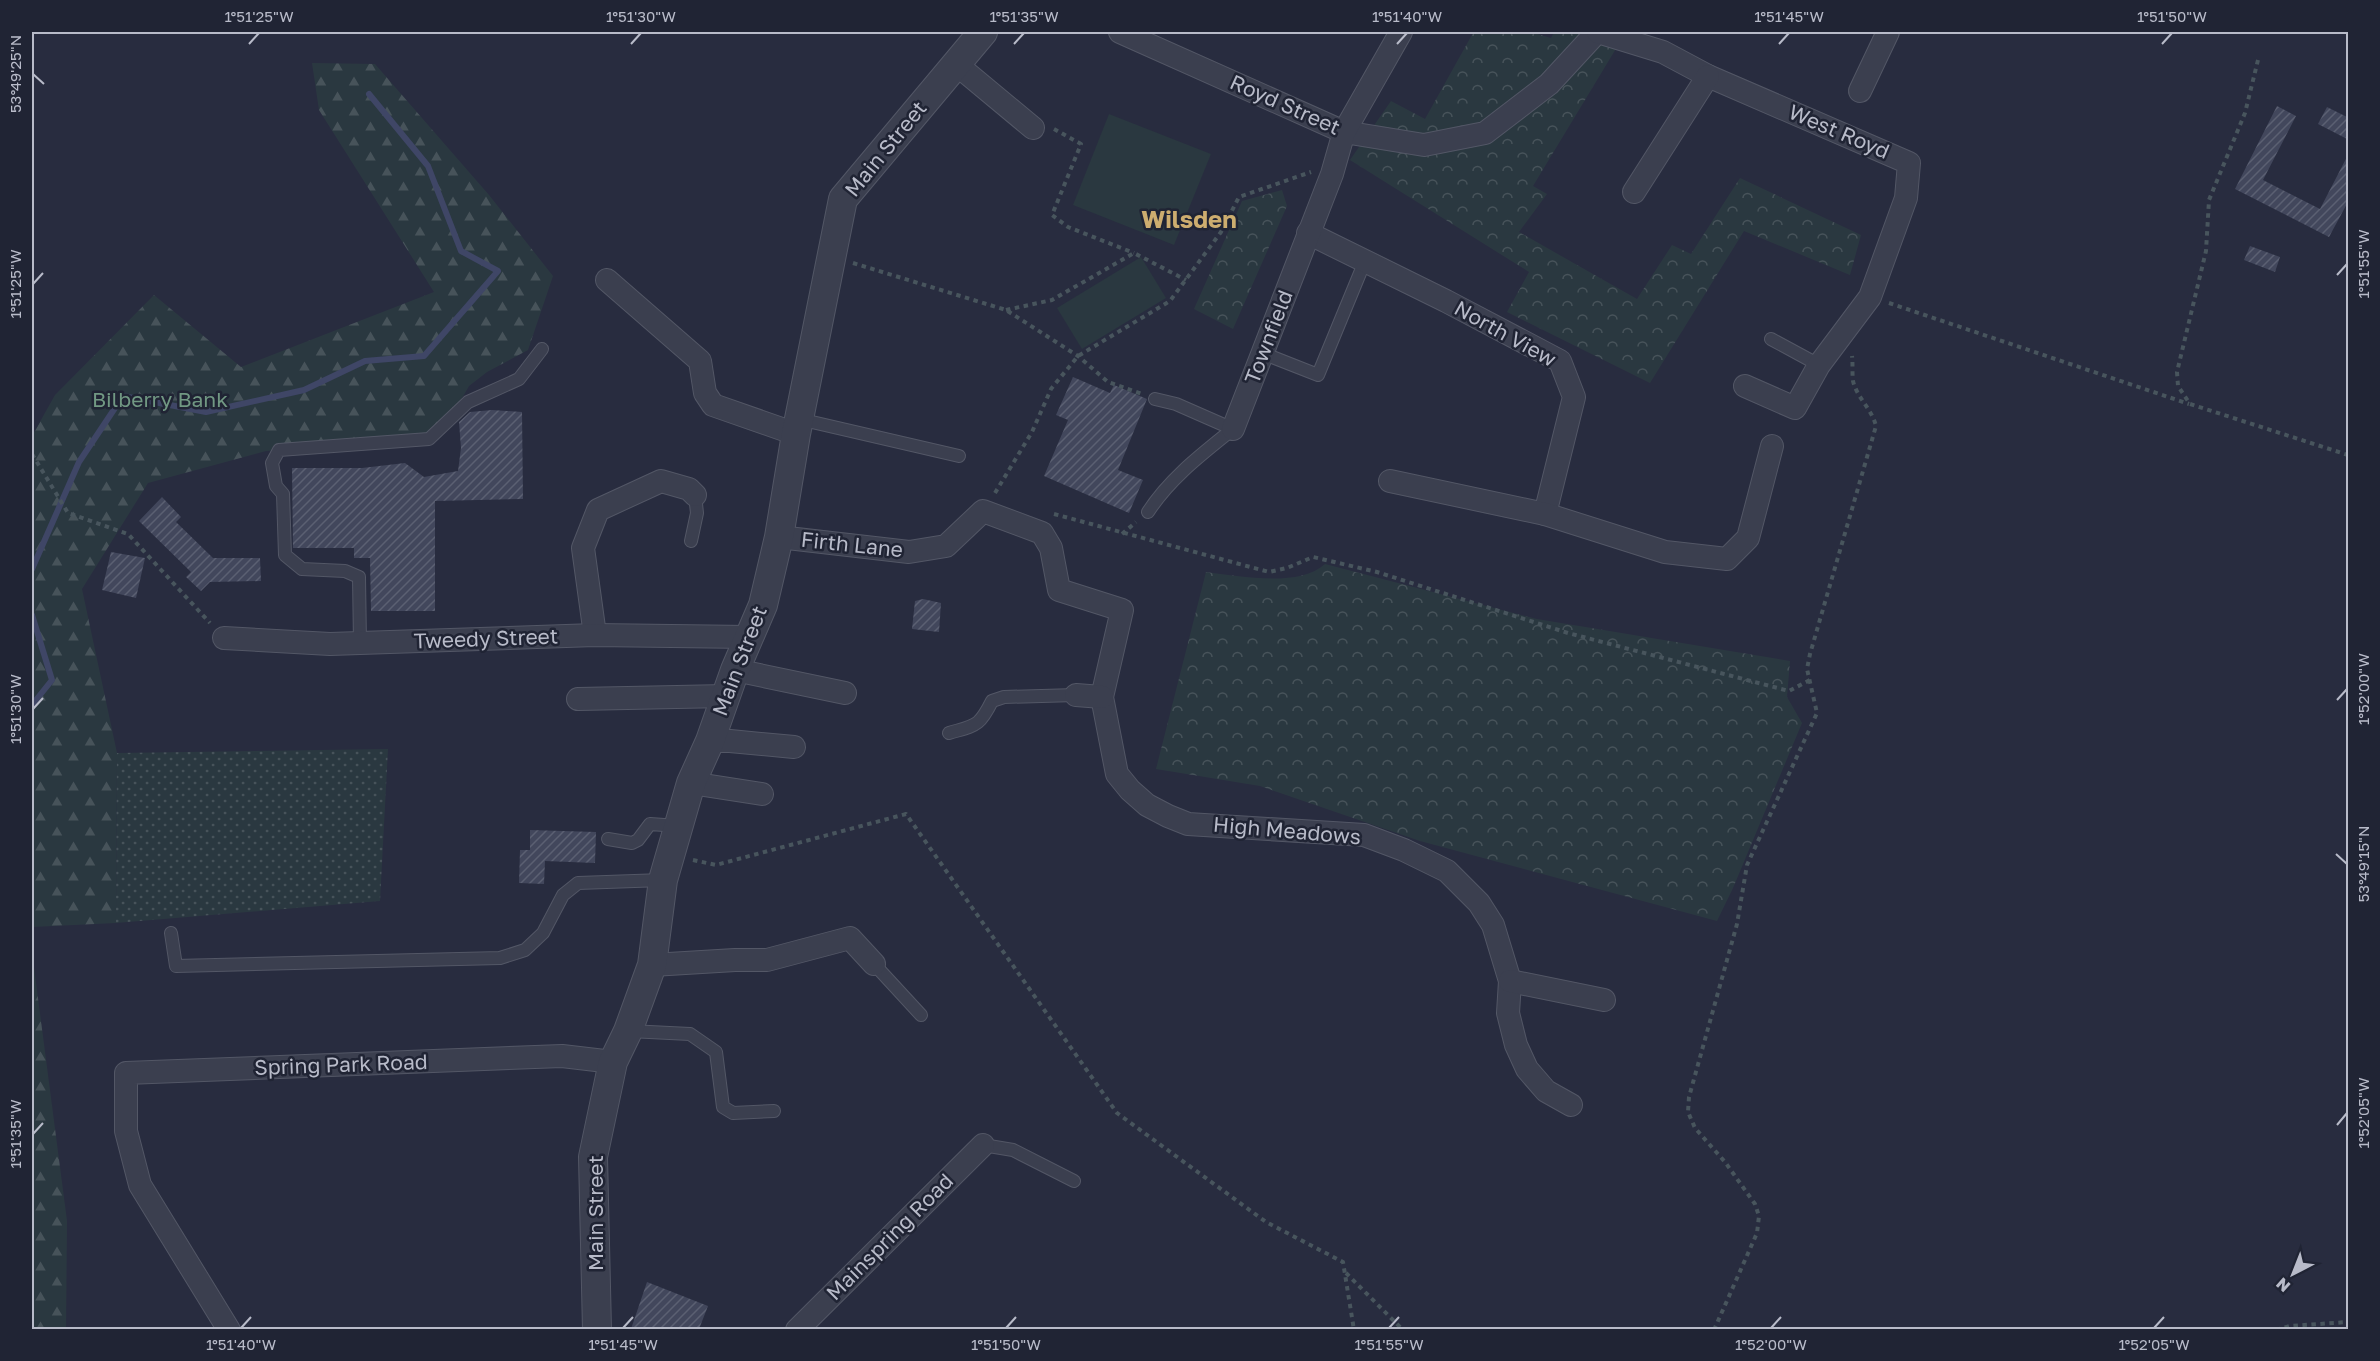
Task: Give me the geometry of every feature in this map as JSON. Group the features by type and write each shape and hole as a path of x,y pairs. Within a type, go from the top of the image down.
{"street":[{"name":"Royd Street","path":"1120,32 1344,132 1424,145 1485,133 1550,84 1597,32"},
{"name":"Townfield","path":"1233,429 1332,174 1344,132 1401,32"},
{"name":"West Royd","path":"1597,32 1663,52 1708,76 1909,163 1906,198 1870,297 1819,365 1795,408 1745,386"},
{"path":"1860,91 1888,32"},
{"path":"970,43 1034,128"},
{"name":"Main Street","path":"597,1329 593,1157 613,1062 628,1031 652,965 666,868 691,783 710,741 748,637 763,605 779,537 830,255 843,199 970,43"},
{"path":"1634,192 1708,76"},
{"name":"North View","path":"1308,233 1560,361 1575,397 1545,514"},
{"path":"607,280 700,361 705,393 713,405 798,426"},
{"path":"1390,481 1545,514 1665,552 1727,559 1748,538 1772,446"},
{"path":"595,635 583,548 598,510 661,482 689,489 695,495"},
{"path":"983,511 1042,533 1051,548 1059,590 1122,610 1102,697 1076,695"},
{"name":"Firth Lane","path":"779,537 909,552 946,546 983,511"},
{"name":"Tweedy Street","path":"224,638 330,644 595,635 748,637"},
{"path":"578,699 730,683 845,693"},
{"name":"High Meadows","path":"1102,697 1118,774 1130,790 1147,805 1168,816 1188,824 1364,835 1404,850 1447,871 1479,903 1492,925 1510,981 1508,1013 1516,1046 1527,1069 1546,1091 1571,1105"},
{"path":"710,741 794,747"},
{"path":"691,783 762,794"},
{"path":"652,965 767,960 850,938 874,964"},
{"path":"1510,981 1604,1000"},
{"name":"Spring Park Road","path":"229,1329 140,1185 126,1131 126,1073 562,1056 613,1062"},
{"name":"Mainspring Road","path":"797,1329 983,1145"}],"lane":[{"path":"1262,353 1318,375 1365,261"},
{"path":"1771,339 1819,365"},
{"path":"360,643 358,578 345,571 302,569 285,555 283,494 276,486 272,463 279,450 429,439 468,402 519,379 542,349"},
{"path":"1148,512 1159,495 1191,463 1233,429 1176,404 1155,399"},
{"path":"798,426 959,456"},
{"path":"691,541 697,513 695,495"},
{"path":"949,733 971,727 982,720 992,701 1004,697 1076,695"},
{"path":"608,839 632,843 638,840 650,824 678,826"},
{"path":"171,933 176,966 500,958 525,950 543,933 563,895 578,883 666,868"},
{"path":"874,964 921,1015"},
{"path":"628,1031 690,1034 717,1052 723,1107 733,1113 774,1111"},
{"path":"983,1145 1013,1150 1074,1181"}],"path":[{"path":"2190,404 2178,386 2177,372 2206,251 2209,200 2245,113 2258,60"},
{"path":"1034,128 1041,122 1081,144 1053,215 1068,227 1134,253 1186,280"},
{"path":"983,511 1032,432 1051,389 1078,356 1170,302 1221,232 1239,198 1313,171 1332,174"},
{"path":"1006,310 1052,300 1134,253"},
{"path":"830,255 1006,310 1078,356 1108,382 1155,399"},
{"path":"1870,297 2349,455"},
{"path":"1714,1329 1757,1233 1759,1216 1755,1204 1725,1162 1695,1128 1688,1112 1689,1097 1737,924 1747,865 1817,713 1807,669 1810,654 1876,426 1874,417 1863,402 1853,381 1850,325"},
{"path":"32,454 68,513 128,534 224,638"},
{"path":"1048,513 1269,572 1287,568 1313,556 1377,572 1568,633 1789,691 1810,680"},
{"path":"666,868 716,865 906,814 1117,1113 1266,1222 1343,1262 1354,1329"},
{"path":"1345,1273 1403,1329"},
{"path":"2276,1329 2349,1322"}],"green space":[{"path":"1471,32 1531,32 1551,38 1554,32 1581,32 1617,47 1533,186 1547,194 1519,232 1637,299 1672,245 1691,254 1740,178 1861,235 1850,275 1744,231 1650,383 1507,312 1529,272 1350,160 1391,101 1425,119 1473,33"},
{"name":"Bilberry Bank","path":"312,63 375,64 489,195 553,276 528,350 487,372 469,386 449,421 429,440 266,451 148,483 82,589 117,753 116,923 32,927 32,436 55,395 154,295 241,367 434,292 319,110"},
{"path":"1109,114 1211,154 1174,245 1073,205"},
{"path":"1282,190 1287,206 1233,329 1194,309 1242,201"},
{"path":"1141,257 1166,298 1082,349 1057,308"},
{"path":"1325,564 1537,619 1790,661 1787,697 1802,723 1717,921 1420,841 1260,786 1156,769 1206,572 1251,578 1285,578 1300,576"},
{"path":"388,749 380,901 116,923 117,753"},
{"path":"32,952 67,1221 66,1329 32,1329"}],"building":[{"path":"2277,106 2296,116 2263,180 2320,209 2349,153 2349,200 2329,237 2235,189"},
{"path":"2327,107 2349,118 2349,140 2318,124"},
{"path":"2250,246 2280,257 2275,272 2244,260"},
{"path":"1073,377 1110,393 1114,385 1147,399 1118,470 1143,480 1129,513 1044,476 1068,420 1056,415"},
{"path":"492,410 522,412 523,499 435,501 435,611 371,611 370,558 354,558 354,548 293,548 292,468 362,468 405,463 424,477 458,471 461,448 459,422 470,412"},
{"path":"162,497 181,517 176,522 213,558 260,558 261,581 210,582 201,591 186,577 191,572 139,521"},
{"path":"111,552 145,558 136,598 102,590"},
{"path":"923,599 941,603 939,632 912,629 915,601"},
{"path":"530,830 596,832 595,863 545,861 544,884 519,883 520,850 530,850"},
{"path":"647,1282 708,1306 699,1329 631,1329"}],"waterway":[{"path":"32,569 79,462 123,396 206,412 304,390 365,361 424,356 498,271 461,251 428,166 369,94"},
{"path":"32,615 52,680 32,705"}],"district":[{"name":"Wilsden","path":"1189,220"}]}
